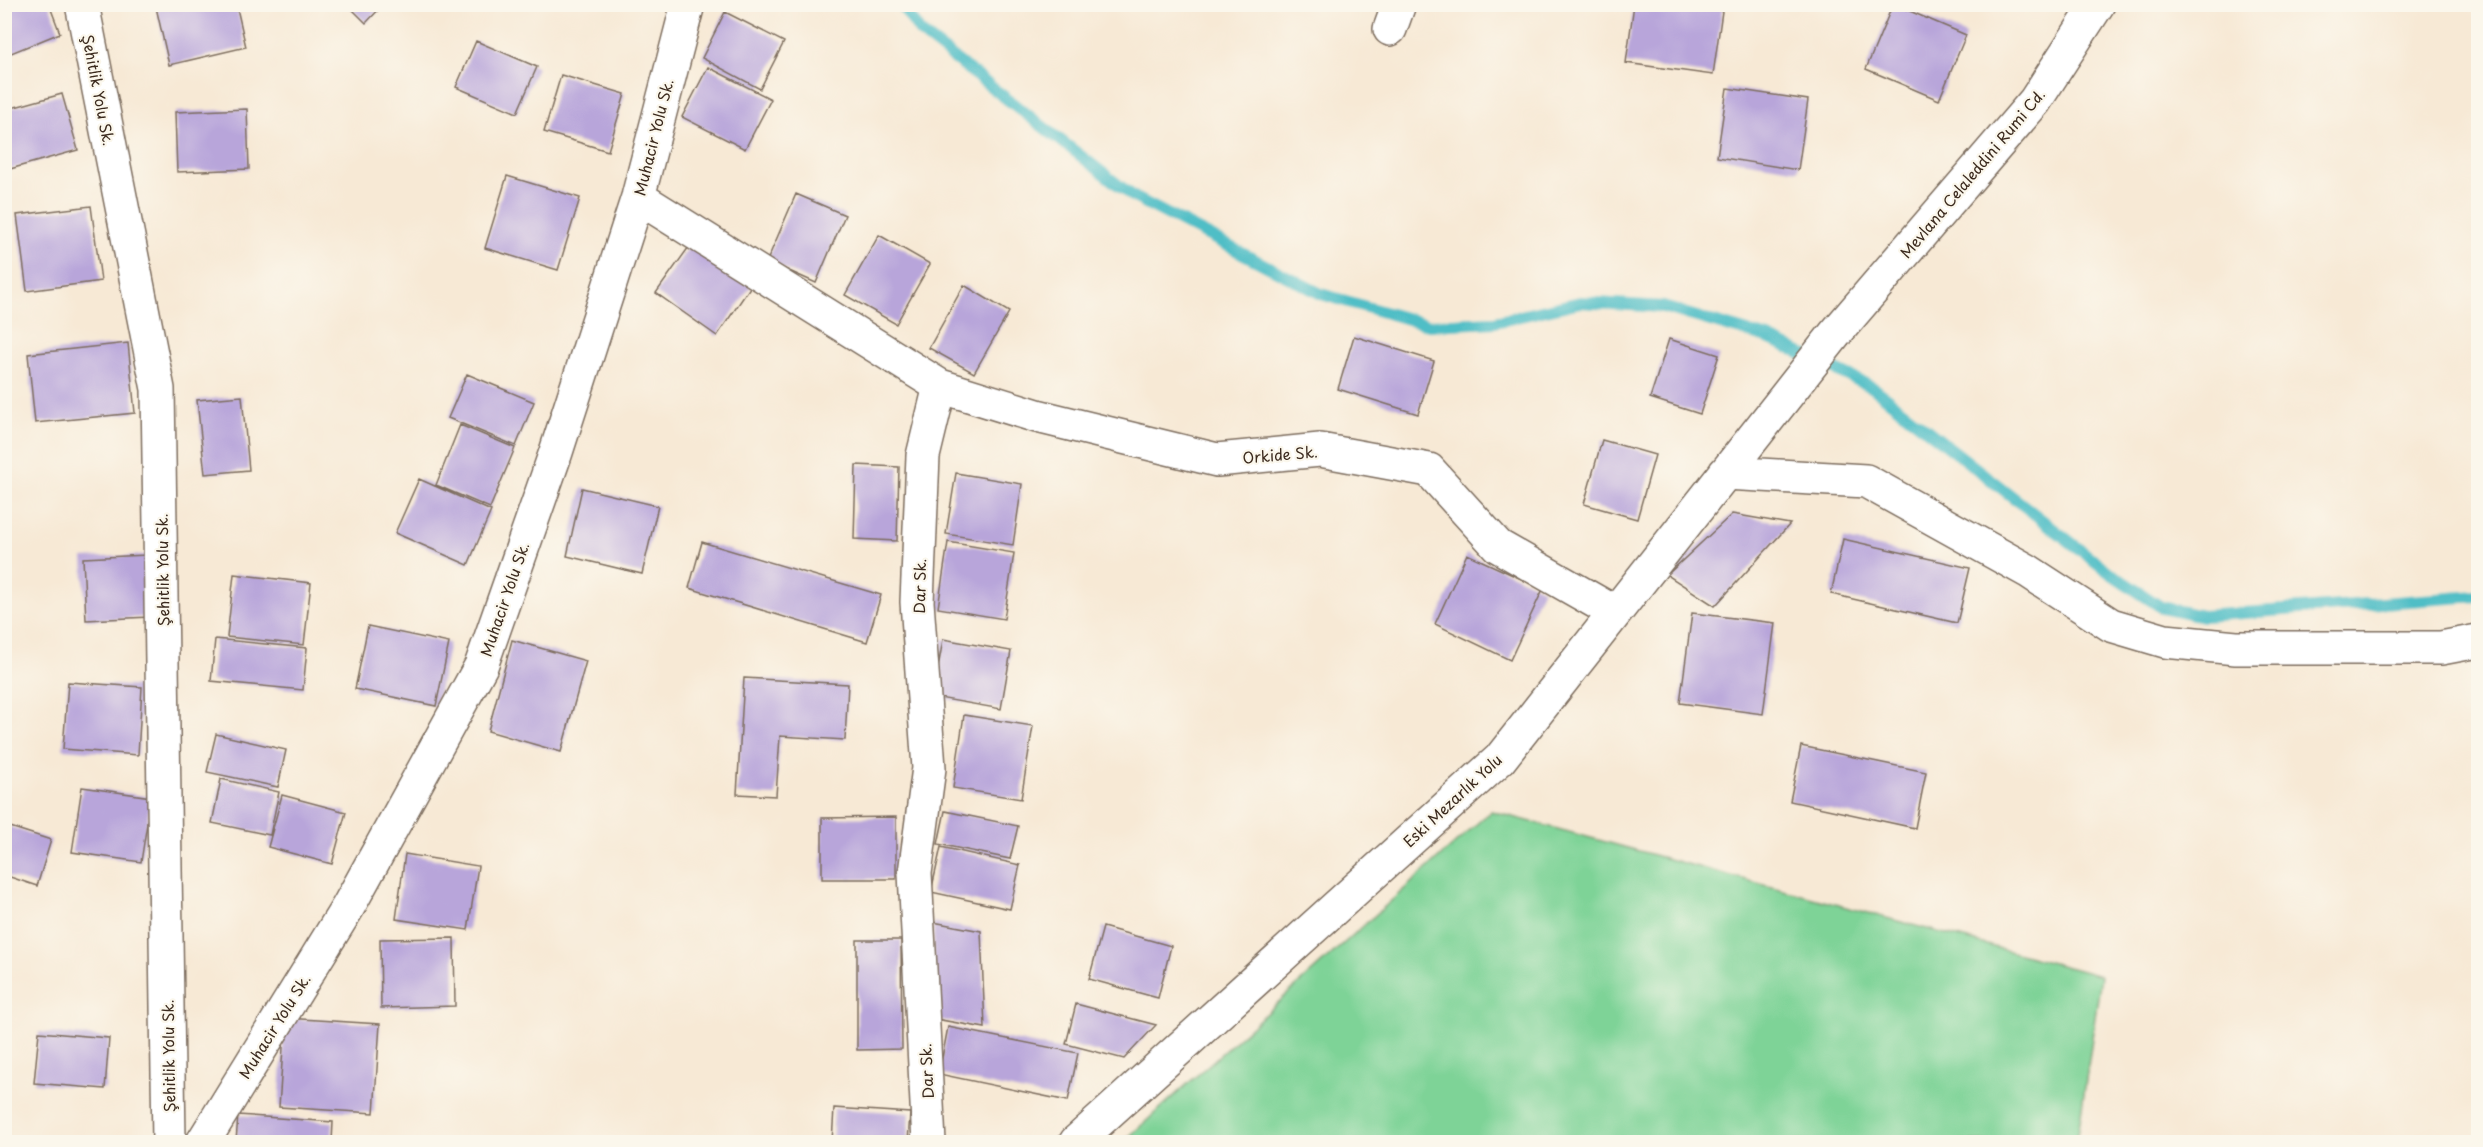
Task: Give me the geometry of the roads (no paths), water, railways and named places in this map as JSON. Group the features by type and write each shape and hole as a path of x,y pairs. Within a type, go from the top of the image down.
{"street":[{"name":"Şehitlik Yolu Sk.","path":"82,4 158,389 169,1143"},
{"name":"Muhacir Yolu Sk.","path":"203,1143 348,907 481,666 556,452 638,197 688,4"},
{"name":"Mevlana Celaleddini Rumi Cd.","path":"1799,381 1835,334 2035,101 2098,4"},
{"path":"638,197 939,386"},
{"name":"Eski Mezarlık Yolu","path":"1076,1143 1500,759 1799,381"},
{"name":"Orkide Sk.","path":"939,386 1101,433 1217,460 1320,450 1430,470 1498,546 1614,612"},
{"name":"Dar Sk.","path":"929,1143 915,873 929,768 917,603 923,456 939,386"},
{"path":"1725,473 1866,481 2028,571 2111,625 2164,641 2236,648 2441,648 2478,641"}],"waterway":[{"path":"901,4 920,32 1134,197 1321,294 1429,325 1495,322 1580,302 1663,307 1768,338 1872,387 2110,573 2161,607 2203,616 2478,596"}]}
